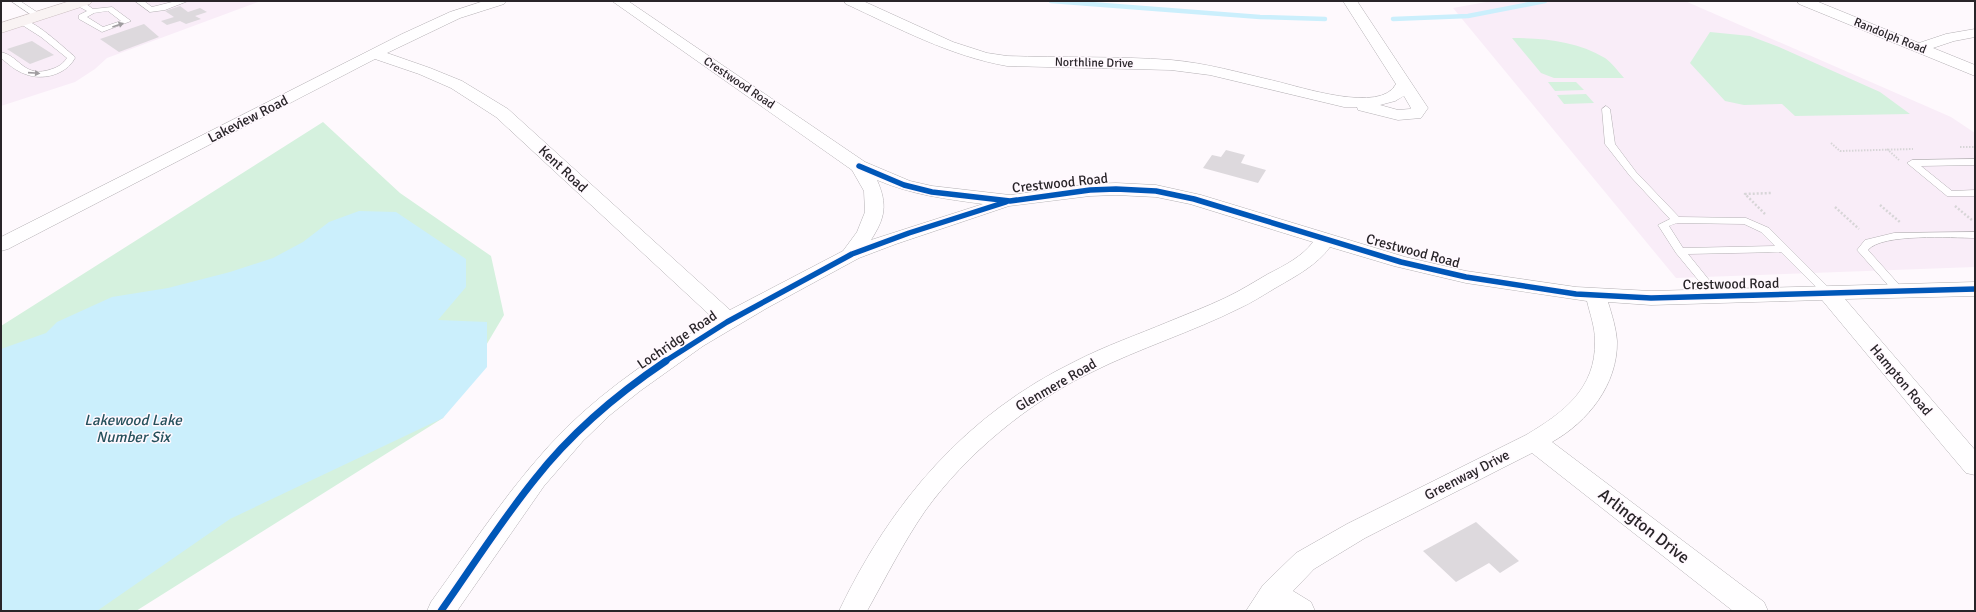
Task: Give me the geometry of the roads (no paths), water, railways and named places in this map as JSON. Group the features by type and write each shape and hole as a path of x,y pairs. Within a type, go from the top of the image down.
{"main road":[{"path":"1,28 39,16 85,5"}],"street":[{"name":"Lakeview Road","path":"1,245 437,23 499,1"},
{"name":"Crestwood Road","path":"619,1 859,166 904,184 932,192 1010,201 1090,190 1116,188 1149,190 1194,199 1401,262 1466,277 1510,285 1596,296 1651,298 1975,289"},
{"name":"Northline Drive","path":"851,1 948,45 984,57 1027,62 1171,65 1210,70 1398,115 1415,114 1420,108 1350,1"},
{"name":"Randolph Road","path":"1804,1 1975,71"},
{"path":"1919,48 1952,37 1975,33"},
{"name":"Kent Road","path":"374,54 437,74 482,97 502,112 728,320"},
{"name":"Northline Drive","path":"1344,102 1379,102 1400,92 1404,84"},
{"name":"Crestwood Road","path":"850,255 866,234 874,216 875,202 873,188 859,166"},
{"name":"Lochridge Road","path":"441,611 509,514 550,460 615,399 650,372 728,320 850,255 1010,201"},
{"name":"Glenmere Road","path":"853,611 894,537 917,503 942,473 985,431 1004,416 1053,383 1084,366 1177,328 1240,300 1292,269 1316,252 1325,239"},
{"name":"Hampton Road","path":"1828,293 1952,441 1975,466"},
{"name":"Greenway Drive","path":"1266,602 1305,562 1356,531 1534,441 1559,427 1570,417 1586,400 1601,374 1605,360 1605,327 1596,296"},
{"name":"Arlington Drive","path":"1534,441 1754,611"},
{"path":"1266,602 1301,611"}],"lane":[{"path":"139,1 150,10 184,1"},
{"path":"19,2 39,16"},
{"path":"85,5 109,9 127,21 106,30 100,29 82,17 85,5"},
{"path":"1,54 29,73 48,72 62,67 72,58 65,51 22,21"},
{"path":"1606,109 1610,144 1633,174 1676,220"},
{"path":"1975,162 1912,163 1950,194 1975,193"},
{"path":"1716,296 1680,252 1663,225 1676,220 1746,221 1765,230 1828,293"},
{"path":"1900,291 1862,250 1869,242 1894,236 1975,235"},
{"path":"1680,252 1784,249"}],"water":[{"name":"Lakewood Lake Number Six","path":"359,211 396,212 466,259 466,287 438,320 487,322 487,367 443,418 230,519 97,611 1,611 1,349 46,333 57,322 112,297 168,288 230,272 273,258 303,242 329,222"}],"waterway":[{"path":"1051,1 1260,17 1325,19"},
{"path":"1393,19 1468,16 1545,1"}]}
